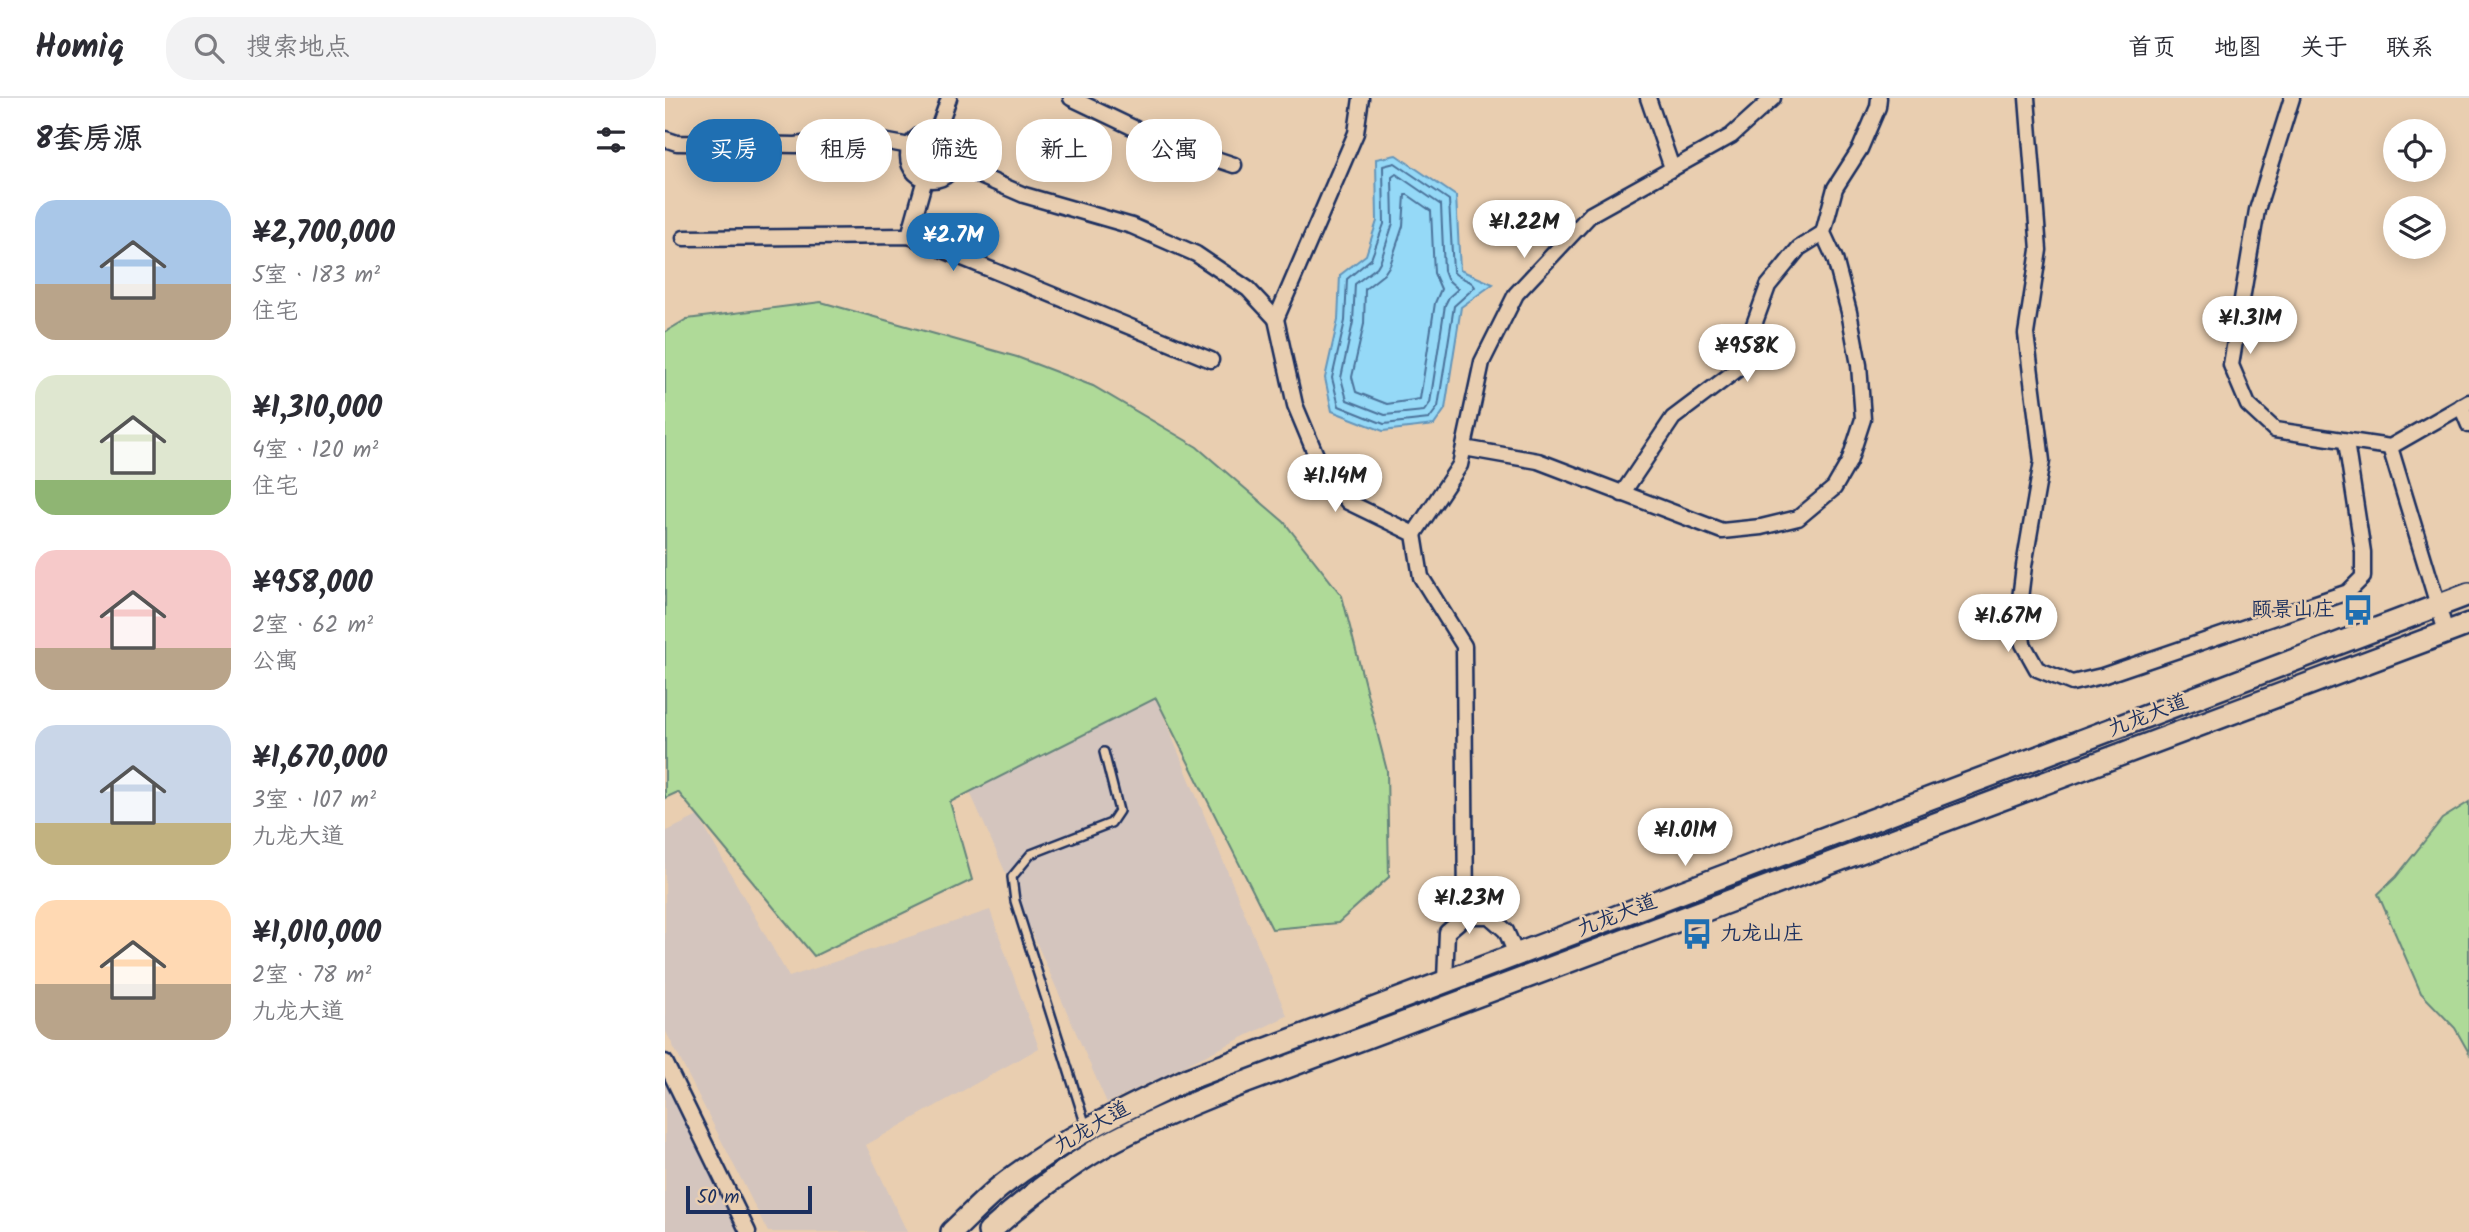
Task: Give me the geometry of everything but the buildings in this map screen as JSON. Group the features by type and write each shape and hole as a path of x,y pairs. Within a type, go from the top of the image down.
{"main road":[{"name":"九龙大道","path":"952,1232 999,1188 1087,1129 1188,1079 2469,594"},
{"name":"九龙大道","path":"989,1232 1071,1168 1102,1148 1142,1127 1235,1086 2469,624"},
{"path":"1487,965 1497,988"}],"street":[{"path":"942,119 949,98"},
{"path":"1071,98 1159,140 1234,165"},
{"path":"1276,319 1356,132 1361,98"},
{"path":"1648,98 1672,168"},
{"path":"1466,916 1464,646 1421,577 1414,534 1460,465 1482,362 1516,294 1591,214 1731,136 1773,98"},
{"path":"1464,448 1538,461 1722,531 1761,527 1798,518 1834,488 1849,461 1863,419 1859,365 1849,312 1835,259 1823,233 1835,188 1860,149 1878,107 1879,98"},
{"path":"2027,98 2039,250 2026,334 2042,461 2019,607 2023,644 2037,669 2071,683 2102,676 2348,592 2363,577 2363,552 2346,442"},
{"path":"2293,98 2257,210 2231,366 2248,405 2275,430 2390,447 2465,404 2469,425"},
{"path":"665,139 677,143 796,145 856,136 906,145"},
{"path":"909,236 924,182"},
{"path":"995,182 1024,195 1132,226 1196,254 1248,289 1276,319 1295,405 1323,472 1348,502 1414,534"},
{"path":"1622,494 1673,418 1738,369 1768,286 1799,248 1823,233"},
{"path":"684,238 909,236 1211,360"},
{"path":"2390,447 2446,632"},
{"path":"1445,980 1447,932 1466,916 1489,916 1506,931 1516,954"},
{"path":"665,1062 748,1232"}],"lane":[{"path":"1087,1129 1015,901 1012,877 1031,854 1111,822 1119,811 1104,752"}],"shaded area":[{"path":"1156,698 1287,1016 1107,1103 970,792"},
{"path":"698,816 789,977 990,910 1039,1048 866,1145 907,1232 768,1232 665,1030 665,832"},
{"path":"665,1061 754,1232 665,1232"}],"green space":[{"path":"821,302 1017,357 1093,386 1197,447 1284,522 1342,596 1387,771 1389,877 1338,923 1272,929 1156,698 950,802 972,880 814,956 678,792 665,798 665,332 687,319"},
{"path":"2469,802 2469,1053 2455,1028 2421,993 2378,894 2396,877 2442,819"}],"water":[{"path":"1396,155 1456,196 1460,270 1493,284 1461,307 1445,409 1434,425 1383,431 1332,411 1325,378 1338,320 1340,275 1366,255 1377,221 1376,159"}],"place":[{"name":"颐景山庄","path":"2358,610"},
{"name":"九龙山庄","path":"1697,934"}]}
